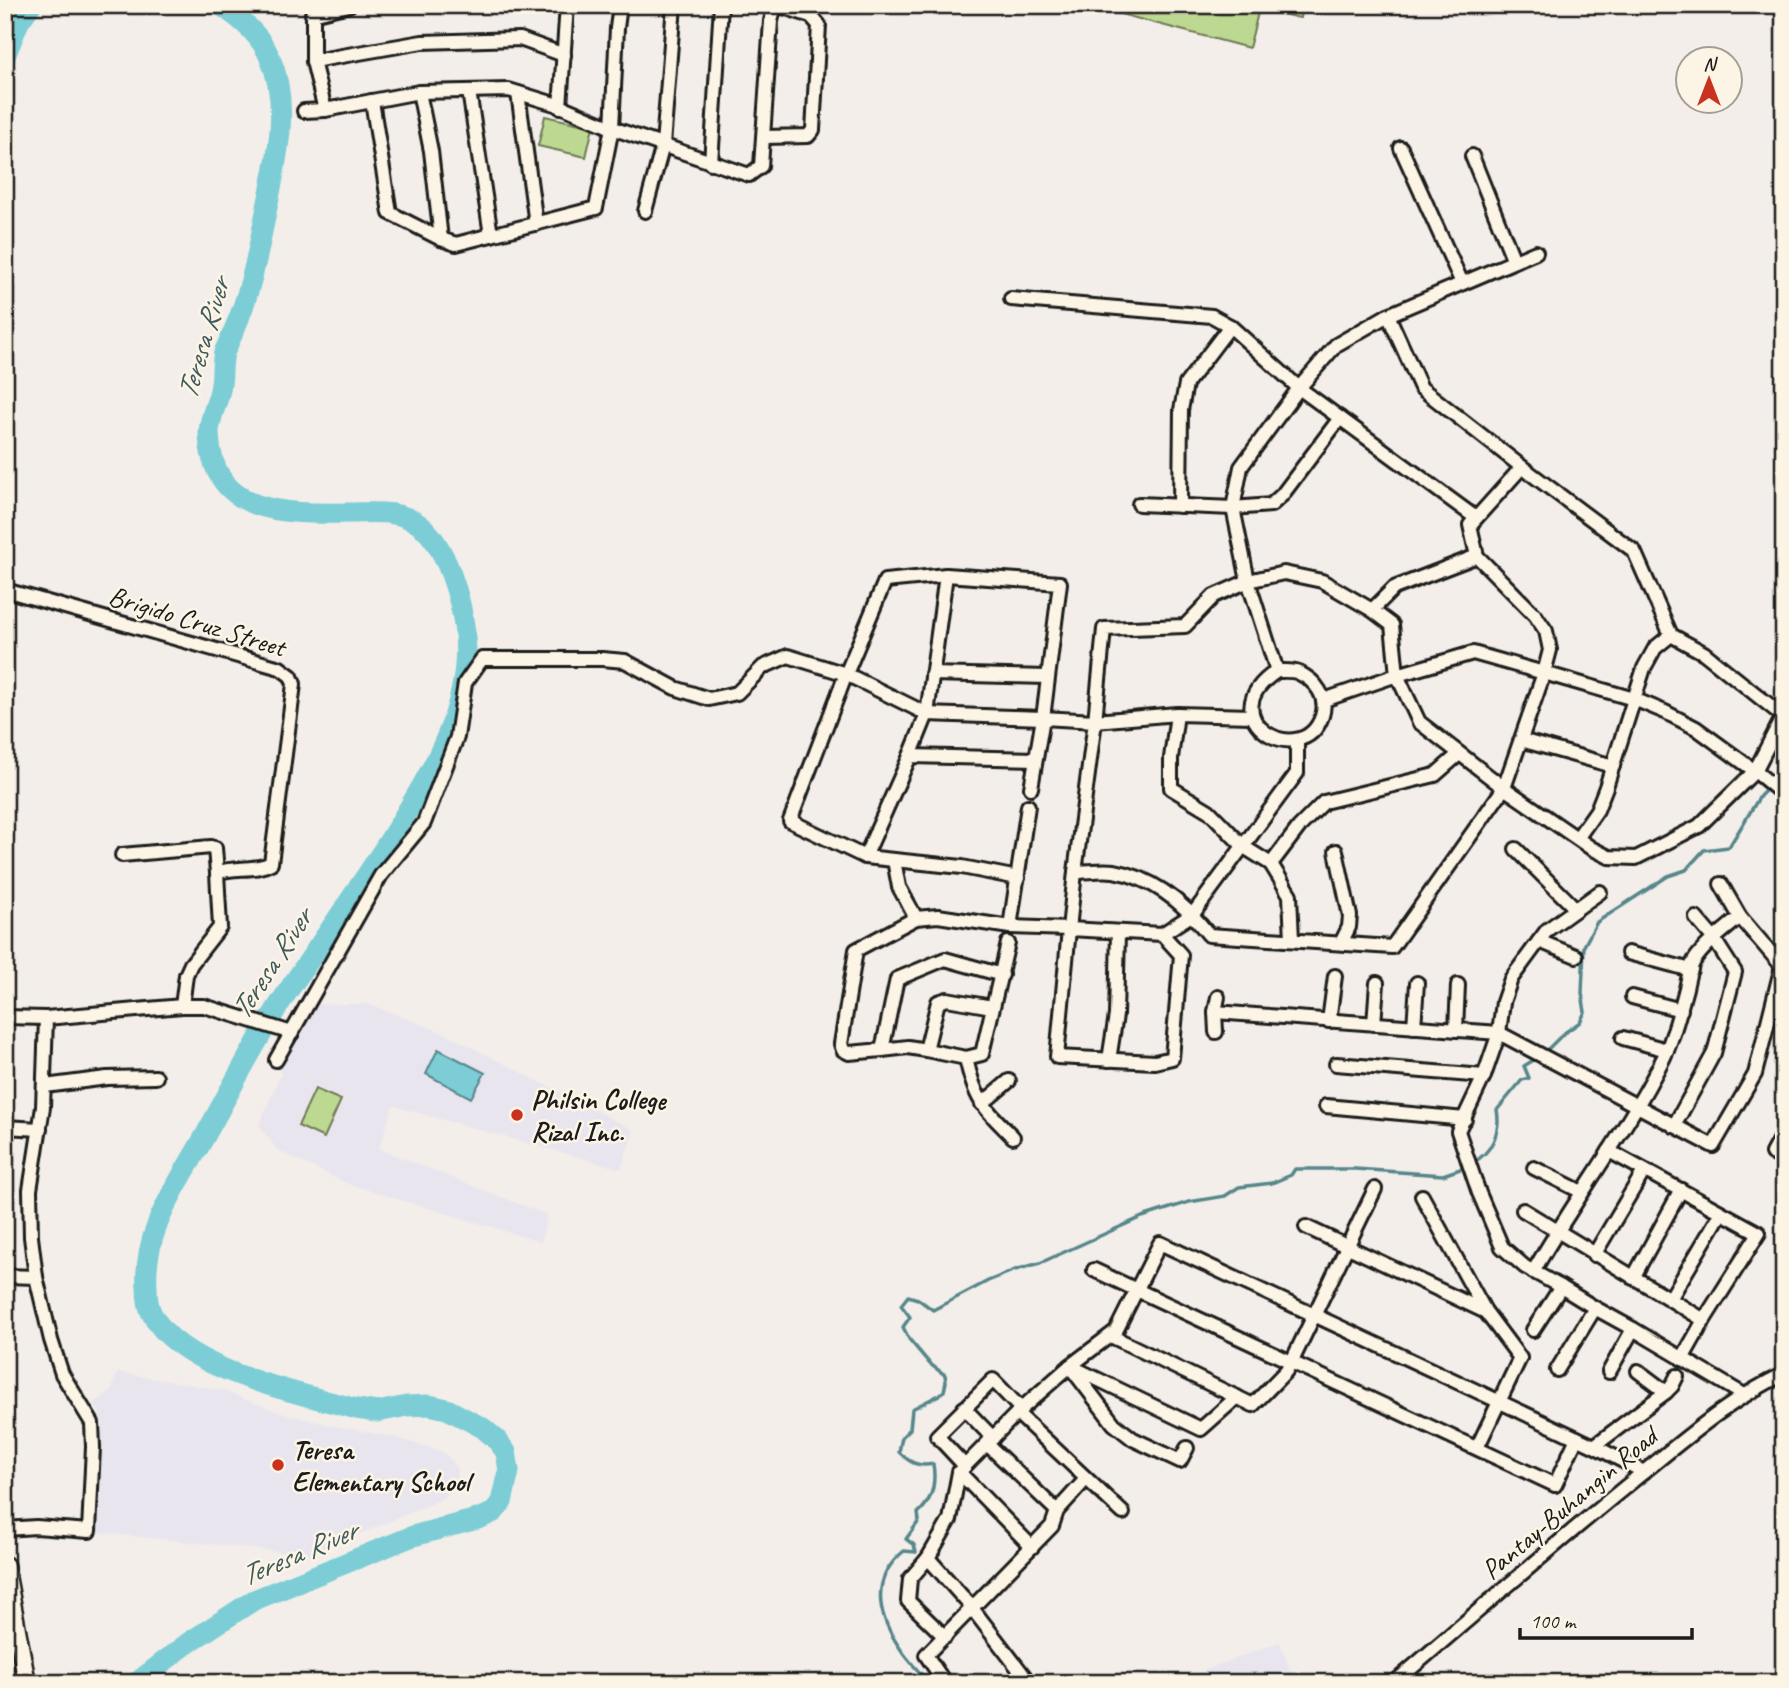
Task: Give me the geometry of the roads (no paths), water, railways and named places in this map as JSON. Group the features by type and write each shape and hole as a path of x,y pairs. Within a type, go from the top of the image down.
{"main road":[{"path":"5,1565 27,1683"}],"street":[{"path":"325,110 313,61 313,10 349,5"},
{"path":"560,107 567,5"},
{"path":"372,101 390,213 441,239 456,244 596,208 612,128 620,5"},
{"path":"645,211 663,145 674,5"},
{"path":"711,163 721,5"},
{"path":"304,111 325,110 419,92 509,90 749,175 761,166 771,21 776,5 811,16 819,25 813,130 808,136 764,137"},
{"path":"313,61 422,41 520,39 564,55"},
{"path":"469,90 491,234"},
{"path":"419,92 431,151 441,239"},
{"path":"518,93 536,224"},
{"path":"1401,148 1462,283"},
{"path":"1472,156 1514,261"},
{"path":"1277,671 1248,581 1233,508 1241,467 1299,388 1336,345 1388,315 1536,252"},
{"path":"1012,299 1212,316 1230,326 1299,388 1476,518"},
{"path":"1162,934 1181,956 1172,1058 1155,1062 1057,1058 1075,872 1104,629 1185,626 1214,596 1248,581 1284,573 1322,581 1392,625 1397,675 1419,722 1504,788 1591,848 1609,857 1636,858 1699,826 1759,775 1783,716 1704,653 1671,635 1634,551 1421,388 1388,315"},
{"path":"1180,506 1181,410 1186,384 1230,326"},
{"path":"1139,504 1233,508 1270,505 1282,495 1340,418"},
{"path":"1075,872 1112,870 1150,881 1193,914 1209,935 1392,947 1504,788 1544,673 1550,650 1546,631 1535,615 1478,556 1470,525 1522,467"},
{"path":"1372,610 1394,588 1478,556"},
{"path":"865,857 927,714 946,575"},
{"path":"1018,878 962,867 865,857 790,821 885,581 946,575 1060,583 1031,788"},
{"name":"Brigido Cruz Street","path":"5,590 281,668 291,676 294,691 271,863 265,866 226,869 217,873"},
{"path":"1578,837 1597,810 1614,766 1644,668 1656,648 1671,635"},
{"path":"1324,700 1473,653 1634,699 1696,728 1784,795"},
{"path":"276,1060 286,1032 381,875 424,823 457,737 466,682 482,659 625,661 675,688 709,699 737,693 763,667 788,656 846,674 927,714 1095,721 1177,714 1252,716"},
{"path":"1277,671 1297,672 1316,685 1324,700 1322,716 1313,731 1297,740 1277,739 1262,732 1252,716 1253,696 1262,681 1277,671"},
{"path":"932,674 1048,677"},
{"path":"1177,714 1171,758 1171,788 1209,811 1244,846 1271,864 1290,895 1292,940"},
{"path":"1008,943 982,1054 967,1058 908,1047 849,1053 843,1050 841,1044 856,950 916,918 938,916 1010,927 1162,934 1193,914 1297,773 1297,740"},
{"path":"1521,740 1614,766"},
{"path":"1271,864 1299,827 1324,803 1436,775 1458,754"},
{"path":"910,756 1035,759"},
{"path":"1010,927 1028,806"},
{"path":"122,855 215,848 220,927 191,964 186,975 182,1006"},
{"path":"1516,849 1576,909"},
{"path":"1336,851 1350,916 1349,927 1342,943"},
{"path":"894,860 899,887 916,918"},
{"path":"1215,1012 1499,1033 1713,1146 1755,1074 1782,966 1741,917 1721,884"},
{"path":"1600,892 1547,930 1511,979 1503,1002 1499,1033 1484,1076 1458,1131 1479,1193 1502,1247 1533,1272 1744,1395"},
{"path":"1533,1272 1609,1152 1667,1050 1675,1033 1693,963 1714,939 1741,917"},
{"path":"1674,1126 1714,1053 1735,972 1714,939 1696,918"},
{"path":"1109,1060 1116,1015 1118,933"},
{"path":"1539,941 1576,956"},
{"path":"1629,953 1691,970"},
{"path":"882,1050 897,979 945,959 1002,975"},
{"path":"1329,1021 1335,976"},
{"path":"1374,1024 1377,983"},
{"path":"1415,1027 1417,983"},
{"path":"1457,1030 1458,985"},
{"path":"1216,1032 1215,1012 1218,997"},
{"path":"1632,997 1681,1010"},
{"path":"926,1050 938,1002 947,999 992,1007"},
{"path":"5,1017 46,1018 205,1006 286,1032"},
{"path":"5,1529 36,1527 89,1531 92,1423 62,1374 36,1277 31,1237 30,1190 45,1086 46,1018"},
{"path":"1623,1038 1667,1050"},
{"path":"967,1058 973,1086 982,1104 1013,1137"},
{"path":"1336,1064 1484,1076"},
{"path":"45,1086 156,1077"},
{"path":"982,1104 1009,1081"},
{"path":"1326,1106 1465,1119"},
{"path":"5,1127 40,1129"},
{"path":"1784,1131 1772,1153 1784,1160"},
{"path":"1609,1152 1759,1233 1682,1359"},
{"path":"1535,1168 1582,1192"},
{"path":"1594,1255 1644,1171"},
{"path":"1111,1336 1253,1405 1292,1361 1375,1189"},
{"path":"1633,1278 1681,1190"},
{"path":"1422,1196 1485,1311 1520,1358 1477,1448"},
{"path":"1523,1210 1704,1320"},
{"path":"1670,1299 1721,1213"},
{"path":"1306,1227 1485,1311"},
{"path":"945,1637 908,1601 910,1579 928,1558 950,1520 962,1469 1019,1411 1070,1366 1116,1331 1160,1243 1594,1446 1644,1472"},
{"path":"1094,1270 1555,1485 1577,1438"},
{"path":"5,1276 36,1277"},
{"path":"1533,1330 1560,1287"},
{"path":"1557,1370 1595,1308"},
{"path":"1609,1372 1633,1329"},
{"path":"1070,1366 1201,1429 1237,1397"},
{"path":"1070,1366 1114,1424 1133,1440 1180,1461 1187,1448"},
{"path":"1638,1371 1666,1392"},
{"name":"Pantay-Buhangin Road","path":"1394,1683 1697,1429 1744,1395 1784,1374"},
{"path":"1594,1446 1666,1392 1677,1376"},
{"path":"1032,1547 962,1469 937,1436 993,1380 1019,1411 1123,1513"},
{"path":"964,1408 990,1441 1056,1511"},
{"path":"945,1683 926,1655 1052,1526 1056,1511 1086,1479"},
{"path":"928,1558 1025,1677 1019,1683"}],"water":[{"path":"438,1049 485,1073 471,1098 426,1074"}],"waterway":[{"name":"Teresa River","path":"5,56 19,22 31,5"},
{"name":"Teresa River","path":"136,1683 188,1643 254,1600 413,1536 494,1512 502,1502 509,1471 506,1452 497,1440 483,1428 447,1409 429,1405 377,1412 357,1409 244,1377 188,1351 167,1334 152,1314 149,1305 147,1267 150,1248 155,1229 171,1194 276,1010 379,857 420,790 455,716 465,662 463,620 451,574 438,546 420,525 395,514 301,513 256,505 238,495 223,481 213,461 210,422 219,396 224,353 243,306 257,257 277,154 281,115 276,76 266,50 249,28 220,5"},
{"path":"1774,781 1784,771"},
{"path":"1543,1054 1580,1022 1585,1012 1582,993 1584,946 1597,922 1668,876 1686,870 1704,850 1729,847 1760,796 1769,787"},
{"path":"1472,1163 1479,1159 1494,1141 1498,1126 1497,1110 1522,1080 1529,1078 1524,1066 1537,1058"},
{"path":"930,1683 916,1669 893,1637 881,1602 882,1584 889,1567 904,1551 916,1552 914,1545 906,1539 919,1521 918,1513 927,1503 934,1484 933,1464 919,1464 899,1452 902,1437 910,1429 912,1409 939,1395 944,1391 946,1382 945,1375 930,1364 909,1339 903,1327 910,1317 901,1305 908,1296 918,1299 933,1310 988,1281 1040,1263 1142,1217 1189,1202 1225,1196 1239,1187 1272,1183 1291,1175 1295,1169 1355,1169 1443,1175 1466,1167"}],"place":[{"name":"Philsin College Rizal Inc.","path":"517,1115"},
{"name":"Teresa Elementary School","path":"278,1465"}]}
